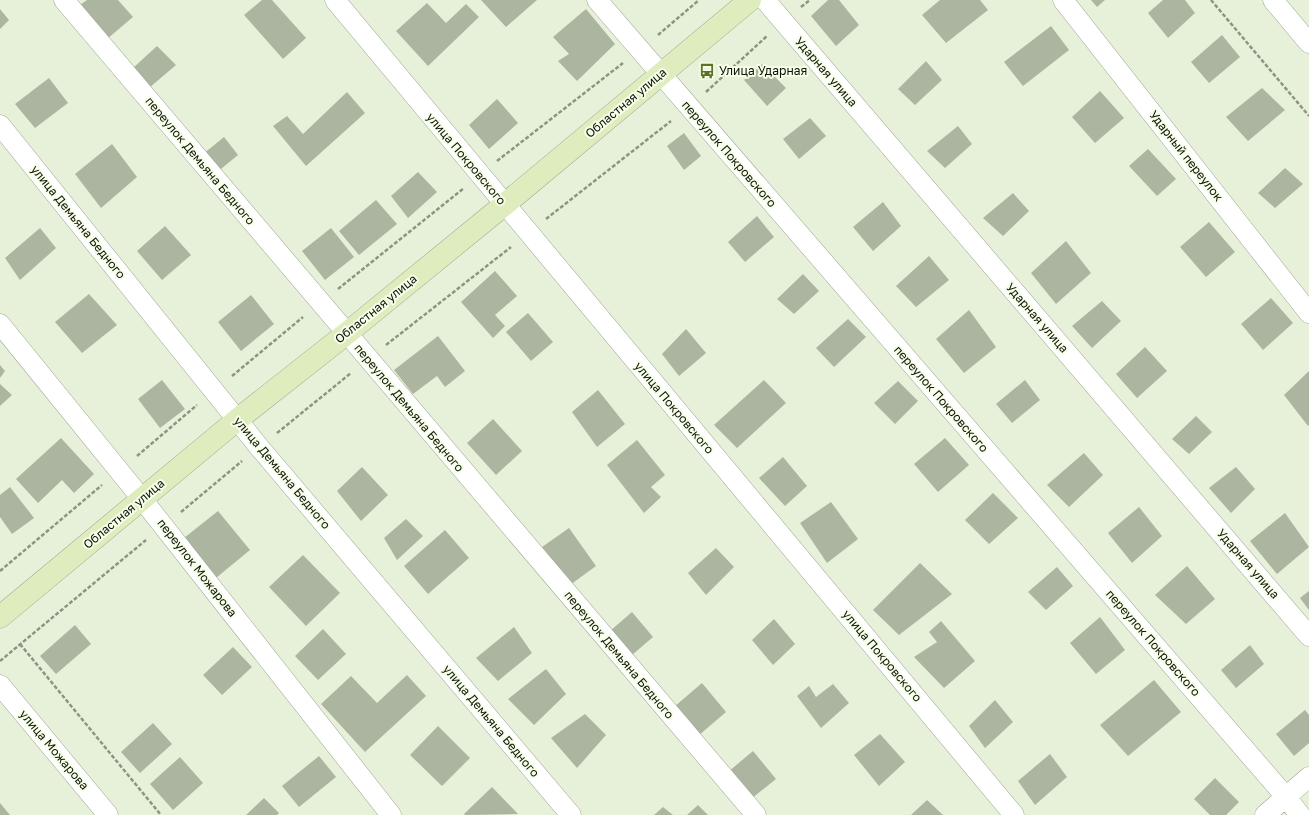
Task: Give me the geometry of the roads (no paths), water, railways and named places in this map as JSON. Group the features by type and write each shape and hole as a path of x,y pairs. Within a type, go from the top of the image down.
{"main road":[{"name":"Областная улица","path":"0,617 237,420 346,334 504,205 750,0"}],"street":[{"name":"переулок Демьяна Бедного","path":"64,0 368,360 756,815"},
{"name":"улица Покровского","path":"334,0 1014,815"},
{"name":"переулок Покровского","path":"597,0 1300,815"},
{"name":"Ударная улица","path":"765,0 1309,636"},
{"name":"Ударный переулок","path":"1063,0 1309,313"},
{"path":"1273,0 1309,43"},
{"name":"улица Демьяна Бедного","path":"0,125 259,447 571,815"},
{"name":"переулок Можарова","path":"0,324 142,499 391,815"},
{"name":"улица Можарова","path":"0,685 108,815"},
{"path":"1265,815 1309,777"}],"place":[{"name":"Улица Ударная","path":"707,71"}]}
